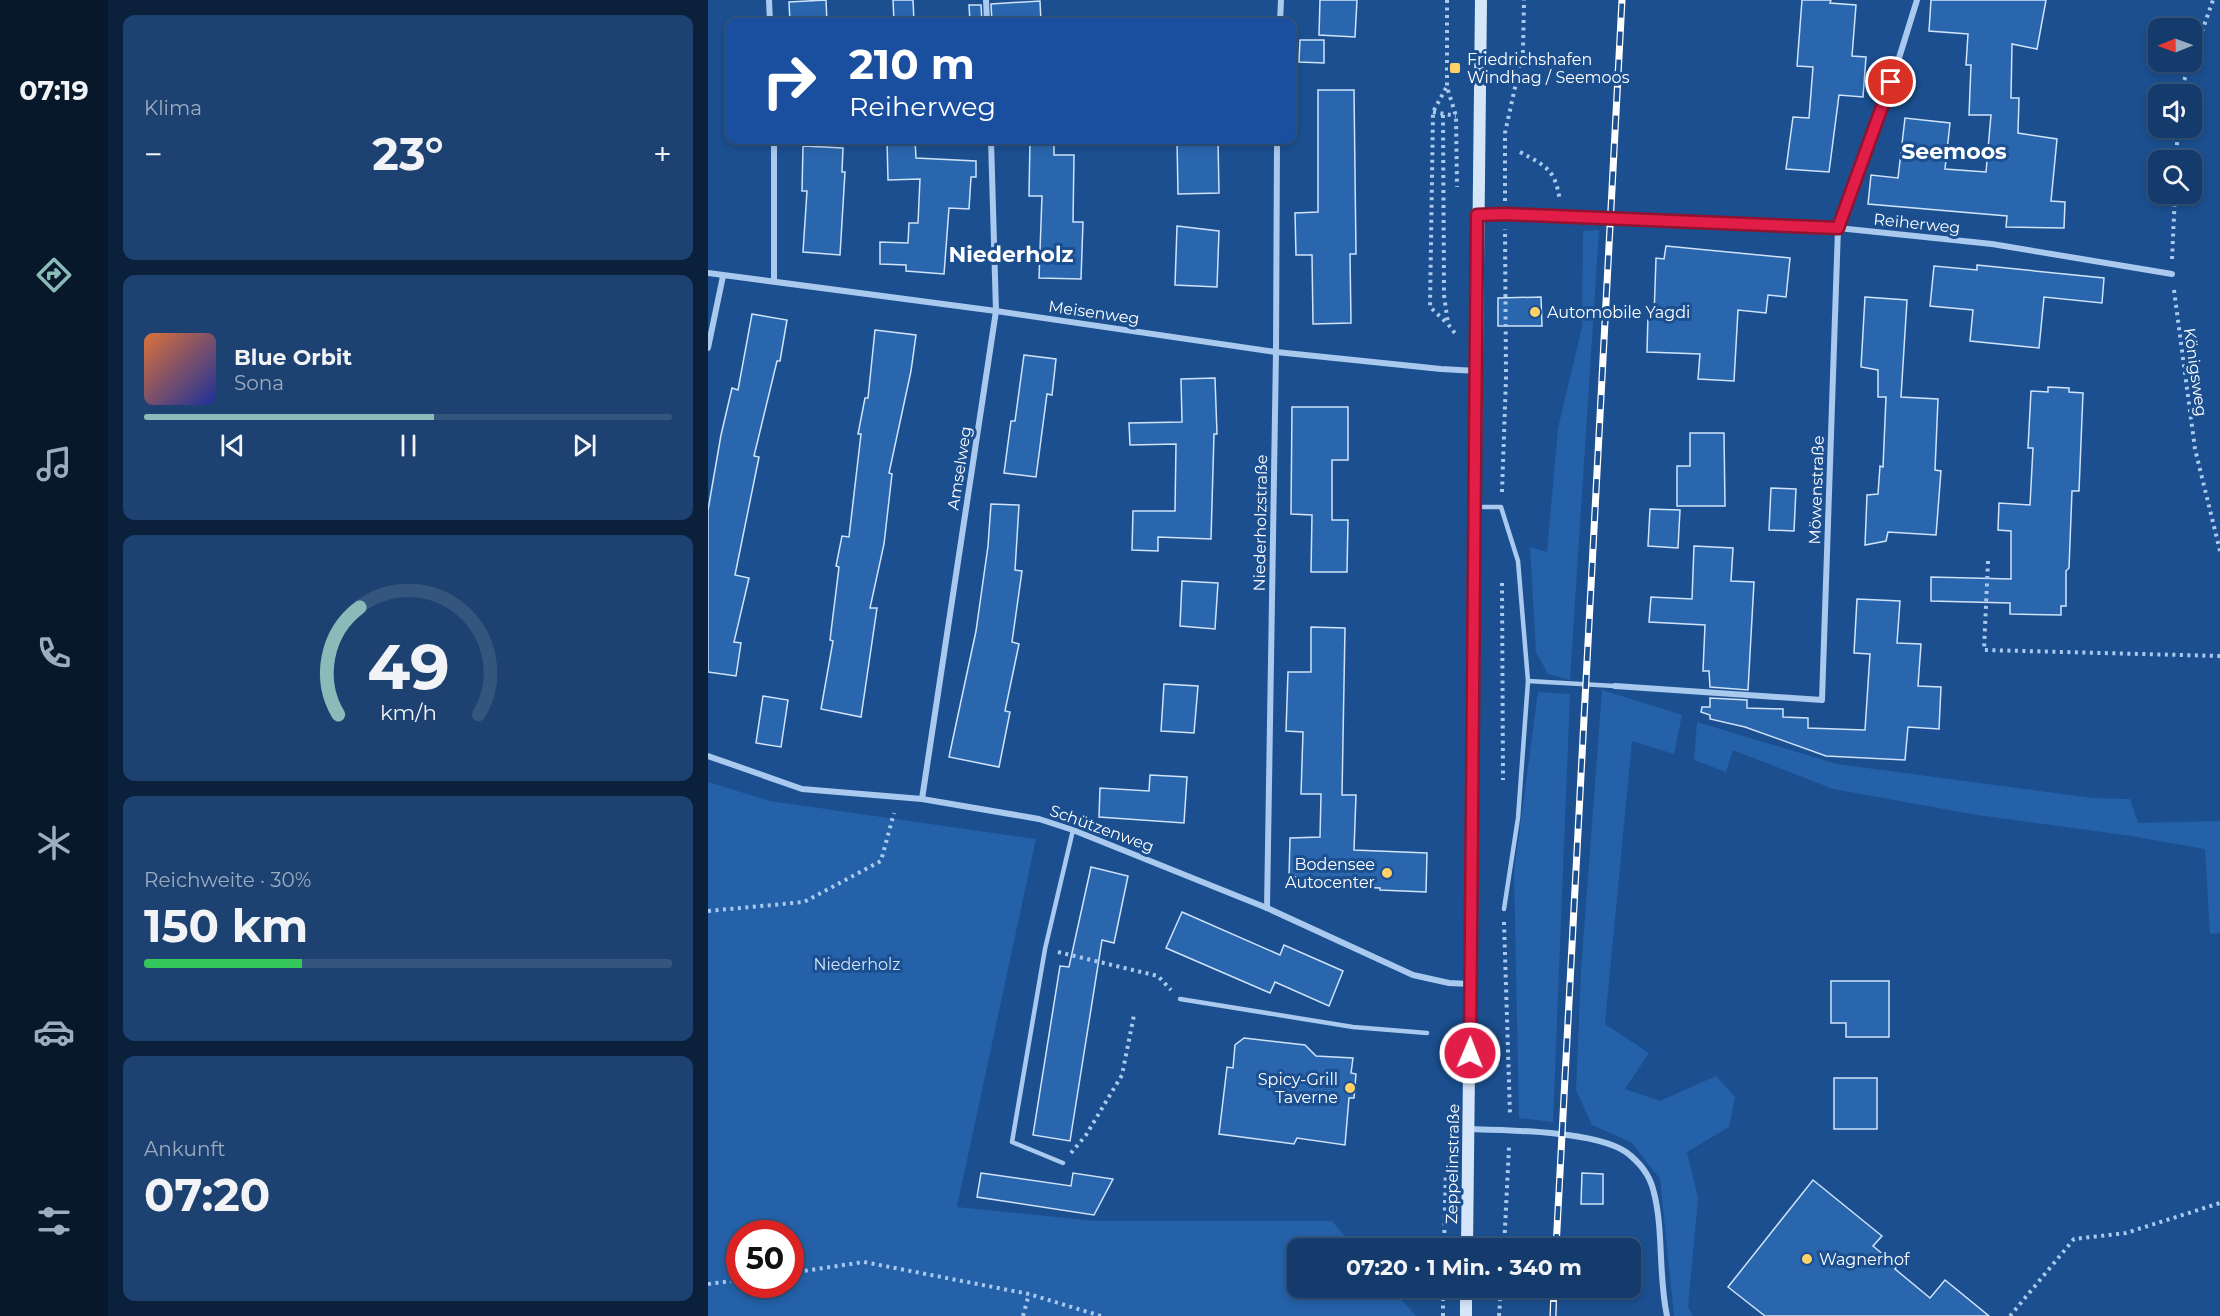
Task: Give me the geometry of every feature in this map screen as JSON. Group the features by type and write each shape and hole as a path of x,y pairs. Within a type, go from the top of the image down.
{"main road":[{"name":"Zeppelinstraße","path":"1467,1238 1481,0"},
{"path":"1466,1298 1466,1316"}],"street":[{"path":"769,0 770,18"},
{"path":"986,0 987,18"},
{"path":"1280,18 1281,0"},
{"name":"Möwenstraße","path":"1615,686 1822,700 1838,228 1885,103 1917,0"},
{"path":"774,144 774,281"},
{"name":"Amselweg","path":"922,799 996,311 990,144"},
{"name":"Niederholzstraße","path":"1267,908 1277,144"},
{"name":"Reiherweg","path":"1477,215 1505,214 1838,228 1992,244 2172,274"},
{"name":"Meisenweg","path":"708,273 996,311 1276,352 1477,371"},
{"path":"708,348 723,276"},
{"name":"Schützenweg","path":"708,756 802,789 922,799 1039,819 1073,830 1267,908 1413,975 1449,983 1470,984"},
{"path":"1469,1129 1562,1134 1606,1143 1625,1151 1640,1164 1652,1187 1657,1212 1662,1292 1667,1316"}],"lane":[{"path":"1474,507 1501,507 1518,561 1528,681 1518,818 1503,909"},
{"name":"Möwenstraße","path":"1528,681 1615,686"},
{"path":"1063,1163 1012,1142 1045,949 1073,830"},
{"path":"1180,999 1353,1027 1427,1033"}],"path":[{"path":"1447,0 1447,87 1456,116 1457,198"},
{"path":"1505,214 1505,133 1523,51 1524,0"},
{"path":"2202,30 2213,0"},
{"path":"1447,87 1433,112 1430,307 1460,339 1459,328"},
{"path":"1433,112 1456,116"},
{"path":"1443,115 1444,295 1448,324"},
{"path":"1520,152 1546,166 1557,182 1562,217"},
{"name":"Königsweg","path":"2175,204 2172,274 2178,335 2195,449 2220,551"},
{"path":"1988,561 1984,650 2220,656"},
{"path":"708,911 804,902 881,861 898,797"},
{"path":"1503,909 1510,1105 1505,1238"},
{"path":"1045,949 1158,976 1180,999"},
{"path":"1063,1163 1086,1135 1122,1075 1134,1015"},
{"path":"2010,1316 2074,1239 2126,1233 2220,1203"},
{"path":"804,1271 864,1262 1029,1294 1101,1316"},
{"path":"708,1284 726,1282"},
{"path":"1023,1316 1029,1294"},
{"path":"1443,1298 1443,1316"},
{"path":"1499,1316 1500,1298"}],"green space":[{"path":"1599,230 1570,680 1548,674 1536,652 1530,547 1547,552 1558,428 1582,327 1583,231"},
{"path":"1602,690 1682,715 1674,754 1632,741 1605,1024 1649,1053 1625,1089 1660,1101 1716,1076 1735,1097 1729,1127 1687,1152 1698,1198 1688,1307 1693,1316 1674,1316 1660,1179 1631,1142 1592,1125 1576,1090 1581,971"},
{"path":"1538,692 1570,694 1553,1122 1519,1118 1514,872"},
{"path":"1697,722 1837,764 2093,798 2130,799 2138,823 2220,821 2220,933 2210,934 2205,849 2131,836 1977,815 1833,789 1733,750 1726,772 1694,760"},
{"name":"Niederholz","path":"708,782 770,801 1036,839 957,1207 1096,1221 1332,1221 1346,1238 1287,1238 1287,1298 1400,1298 1416,1316 708,1316"}],"building":[{"path":"826,0 827,18 790,18 789,2"},
{"path":"893,0 913,0 914,18 894,18"},
{"path":"1320,0 1357,0 1355,37 1319,35"},
{"path":"1802,0 1831,0 1830,3 1856,5 1852,56 1866,57 1863,97 1839,95 1829,172 1786,169 1793,117 1809,118 1813,67 1797,66"},
{"path":"1931,0 2046,0 2037,49 2012,44 2011,98 2019,98 2018,133 2057,139 2051,201 2065,202 2064,228 2006,227 2007,216 1868,204 1871,175 1898,178 1905,118 1950,123 1945,169 1986,172 1991,115 1969,115 1971,65 1966,65 1968,34 1929,31"},
{"path":"1040,1 1041,18 992,18 991,4"},
{"path":"969,5 981,5 982,18 970,18"},
{"path":"1300,40 1324,40 1324,63 1299,62"},
{"path":"1318,90 1354,90 1356,254 1350,254 1351,323 1313,324 1312,255 1296,255 1295,213 1318,212"},
{"path":"887,144 915,144 916,158 976,161 976,177 971,177 969,209 949,208 944,274 906,271 906,265 880,264 880,242 908,243 909,223 918,223 920,179 888,180"},
{"path":"1030,144 1054,144 1054,155 1074,155 1073,222 1083,222 1081,279 1039,278 1042,196 1029,196"},
{"path":"1177,144 1218,144 1219,193 1178,194"},
{"path":"803,146 843,148 842,172 845,172 840,255 803,252 807,191 802,191"},
{"path":"1177,226 1219,231 1217,287 1175,285"},
{"path":"1666,246 1790,258 1786,297 1768,295 1766,313 1738,310 1734,381 1698,379 1700,354 1647,352 1648,315 1654,316 1656,258 1664,259"},
{"path":"1977,265 2104,278 2102,303 2044,297 2039,348 1970,341 1973,310 1930,306 1934,266 1977,270"},
{"path":"1541,297 1542,326 1498,326 1498,298"},
{"path":"1865,297 1907,300 1901,397 1938,399 1935,470 1941,471 1936,535 1888,532 1886,541 1865,545 1867,495 1878,494 1880,466 1883,467 1886,397 1878,397 1878,370 1861,367"},
{"path":"752,314 787,320 780,361 777,361 754,456 759,457 735,575 749,578 734,642 741,643 736,676 708,672 708,510 721,435 732,388 738,390"},
{"path":"875,330 916,335 911,371 889,473 892,474 884,544 870,608 877,608 861,717 821,709 833,641 830,640 839,567 836,566 842,536 849,537 861,434 858,434 865,398 868,398"},
{"path":"1024,355 1056,359 1052,395 1047,394 1036,477 1004,473 1011,421 1015,421"},
{"path":"1215,378 1217,434 1214,434 1211,539 1158,537 1158,551 1132,550 1133,511 1175,511 1176,444 1130,445 1129,423 1182,422 1181,379"},
{"path":"2048,387 2069,388 2069,392 2083,393 2079,491 2072,491 2069,568 2066,571 2066,606 2061,606 2061,615 2010,614 2010,603 1931,601 1931,577 2011,579 2011,531 1998,530 1999,503 2030,505 2033,448 2028,448 2031,391 2048,392"},
{"path":"1292,407 1348,407 1348,460 1332,460 1332,520 1348,520 1347,572 1311,572 1312,515 1291,514"},
{"path":"1690,433 1724,433 1725,506 1677,506 1677,466 1690,466"},
{"path":"1771,488 1796,489 1794,531 1769,530"},
{"path":"991,504 1019,505 1015,570 1022,571 1012,642 1019,644 1005,711 1010,712 999,767 949,757 976,631 988,546"},
{"path":"1650,509 1680,510 1678,548 1648,546"},
{"path":"1694,546 1733,548 1731,581 1754,582 1748,690 1710,687 1709,671 1703,671 1705,625 1649,622 1651,597 1692,599"},
{"path":"1182,581 1218,583 1215,629 1180,626"},
{"path":"1857,599 1900,601 1897,643 1921,644 1918,686 1941,687 1939,729 1908,727 1905,760 1826,756 1745,727 1710,719 1710,715 1701,712 1702,707 1710,707 1710,698 1747,700 1747,708 1783,709 1783,717 1808,718 1808,728 1865,730 1870,654 1854,653"},
{"path":"1311,627 1345,628 1342,795 1356,795 1354,850 1427,853 1426,892 1299,885 1300,877 1289,877 1290,838 1320,837 1321,794 1301,794 1303,732 1286,731 1288,672 1311,672"},
{"path":"1164,684 1198,686 1194,733 1161,731"},
{"path":"763,696 788,700 781,747 756,743"},
{"path":"1150,775 1187,777 1184,823 1099,817 1100,788 1149,791"},
{"path":"1091,867 1128,876 1114,943 1102,940 1070,1141 1033,1135 1060,966 1069,967"},
{"path":"1182,912 1280,955 1284,945 1343,971 1329,1006 1275,982 1270,993 1166,948"},
{"path":"1831,981 1889,981 1889,1037 1846,1037 1846,1023 1831,1023"},
{"path":"1244,1038 1305,1045 1316,1056 1353,1058 1351,1073 1356,1074 1354,1098 1349,1098 1345,1145 1297,1138 1294,1144 1219,1134 1227,1067 1233,1068 1235,1045"},
{"path":"1834,1078 1877,1078 1877,1129 1834,1129"},
{"path":"981,1173 1071,1186 1073,1173 1113,1179 1094,1215 977,1197"},
{"path":"1582,1173 1603,1174 1603,1204 1581,1204"},
{"name":"Wagnerhof","path":"1813,1180 1882,1236 1873,1246 1897,1266 1895,1269 1930,1298 1945,1280 1989,1316 1765,1316 1728,1287"}],"railway":[{"path":"1557,1238 1622,0"},
{"path":"1553,1316 1554,1298"}],"place":[{"name":"Friedrichshafen Windhag / Seemoos","path":"1455,68"},
{"name":"Automobile Yagdi","path":"1535,312"},
{"name":"Bodensee Autocenter","path":"1387,873"},
{"name":"Spicy-Grill Taverne","path":"1350,1088"},
{"name":"Wagnerhof","path":"1807,1259"}],"district":[{"name":"Seemoos","path":"1954,151"},
{"name":"Niederholz","path":"1011,254"}],"route":[{"path":"1470,1053 1477,215 1505,214 1838,228 1891,82"}]}
